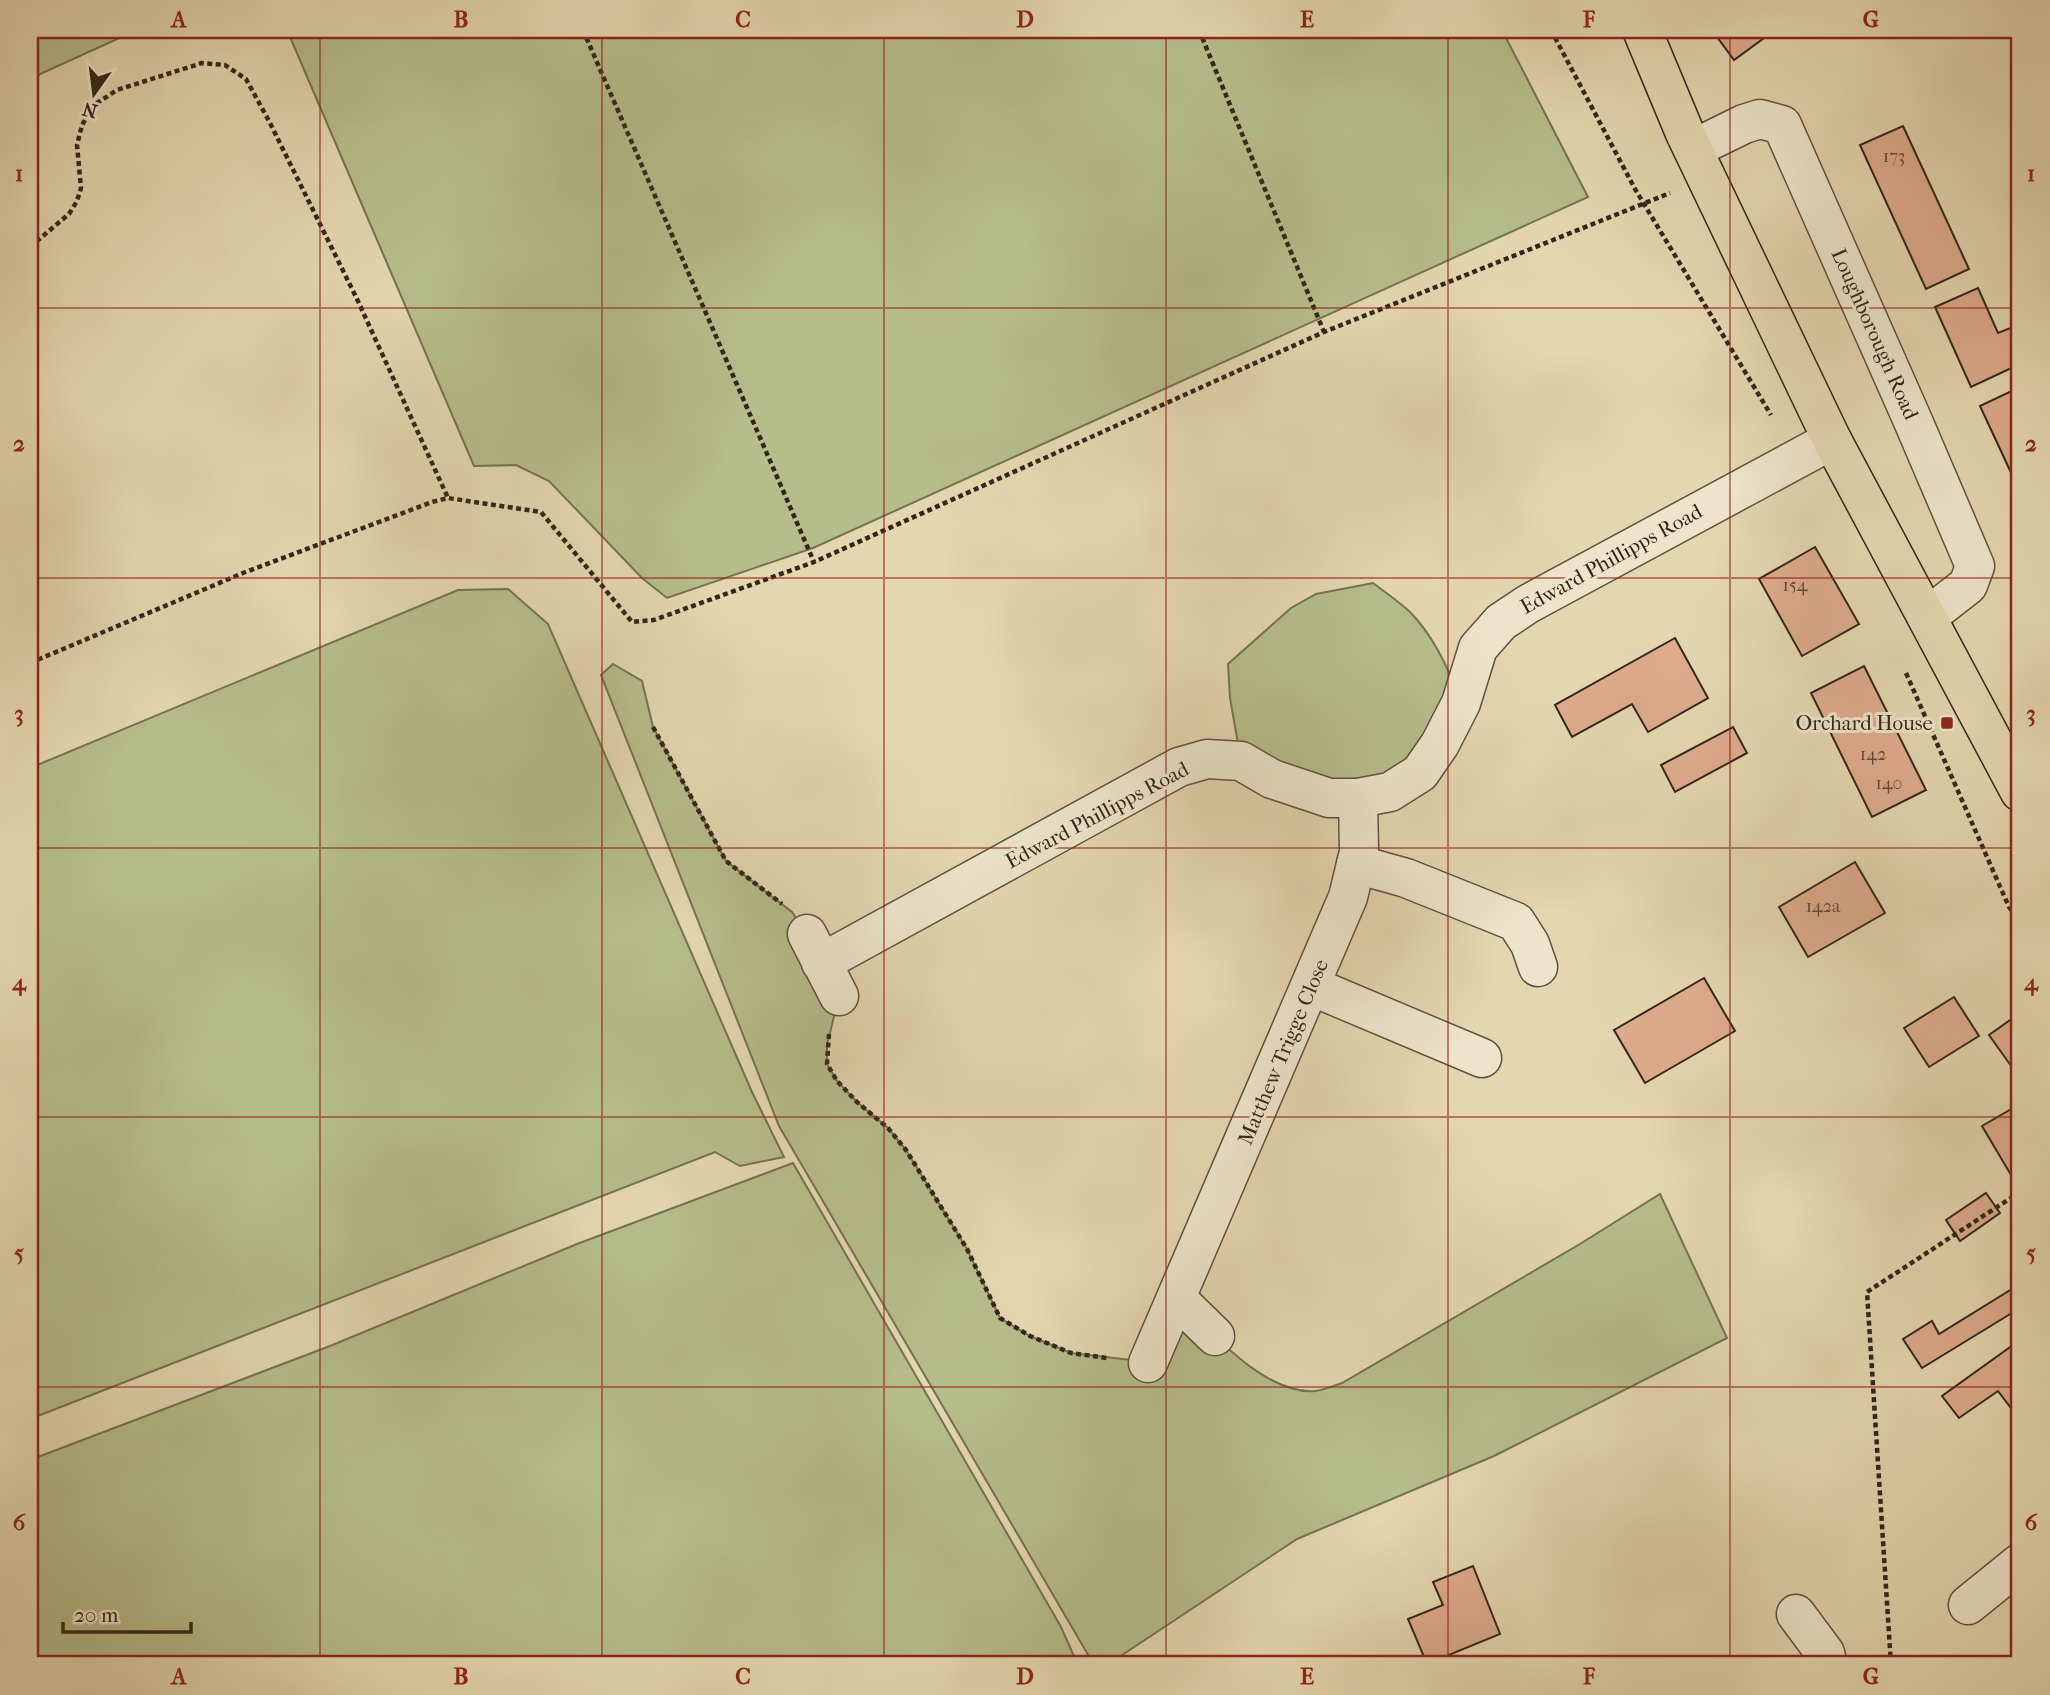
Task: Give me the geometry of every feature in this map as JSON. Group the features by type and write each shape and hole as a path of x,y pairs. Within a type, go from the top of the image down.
{"highway":[{"path":"1615,30 1695,154"},
{"path":"1642,30 1695,154 1832,440 2020,792"}],"street":[{"name":"Loughborough Road","path":"1695,154 1744,124 1760,119 1782,125 1975,566 1968,585 1927,617"},
{"name":"Edward Phillipps Road","path":"823,964 1179,767 1207,759 1241,761 1272,779 1329,798 1390,792 1420,773 1453,722 1478,648 1501,622 1528,604 1832,440"},
{"name":"Matthew Trigge Close","path":"1148,1363 1348,897 1359,852 1357,797"},
{"path":"1356,864 1406,878 1516,922 1530,944 1538,967"},
{"path":"1311,986 1482,1058"},
{"path":"1177,1299 1215,1336"},
{"path":"1968,1605 2020,1563"},
{"path":"1796,1614 1825,1653 1828,1665"}],"path":[{"path":"583,30 814,562"},
{"path":"1199,30 1324,332"},
{"path":"1551,30 1644,204 1797,457"},
{"path":"30,247 69,214 77,201 81,188 77,145 82,125 94,105 117,90 202,63 225,65 246,79 269,121 357,299 448,498"},
{"path":"30,663 243,573 448,498 541,512 632,622 654,620 814,562 1324,332 1644,204 1695,154"},
{"path":"1902,662 2009,907 2020,922"},
{"path":"653,727 726,861 792,912 823,964 827,1064 837,1081 888,1128 906,1150 967,1249 1000,1318 1030,1336 1071,1353 1148,1363"},
{"path":"1891,1665 1867,1292 2020,1192"}],"green space":[{"path":"30,30 137,30 40,74 30,84"},
{"path":"287,30 1502,30 1588,197 813,548 667,598 642,578 549,481 516,465 474,466"},
{"path":"1373,583 1409,611 1426,631 1446,666 1461,703 1390,792 1241,761 1230,698 1228,664 1291,608 1316,594"},
{"path":"508,589 548,624 752,1092 784,1157 740,1166 715,1152 30,1419 30,768 458,590"},
{"path":"613,664 642,681 653,727 726,861 792,912 807,934 839,996 827,1045 827,1064 837,1081 888,1128 906,1150 967,1249 1000,1318 1030,1336 1071,1353 1148,1362 1177,1299 1222,1343 1258,1372 1296,1390 1315,1391 1342,1383 1580,1244 1660,1194 1727,1338 1494,1456 1297,1539 1107,1665 1094,1665 779,1126 601,675"},
{"path":"793,1163 1061,1627 1078,1665 30,1665 30,1460 330,1346 577,1244"}],"building":[{"path":"1712,30 1775,30 1734,60"},
{"path":"1903,126 1969,269 1926,289 1860,145"},
{"path":"1978,288 1998,333 2013,327 2020,343 2020,364 1971,387 1935,307"},
{"path":"2020,387 2020,492 1980,406"},
{"path":"1815,547 1859,624 1802,656 1759,579"},
{"path":"1675,638 1708,698 1648,732 1632,704 1572,737 1555,705"},
{"path":"1864,666 1926,790 1872,817 1811,693"},
{"path":"1733,727 1747,753 1675,792 1661,765"},
{"path":"1855,862 1885,913 1808,957 1779,907"},
{"path":"1704,978 1735,1031 1645,1083 1614,1030"},
{"path":"1954,997 1979,1036 1929,1067 1904,1028"},
{"path":"2020,1013 2020,1076 2019,1077 1989,1035"},
{"path":"2020,1104 2020,1177 2014,1180 1982,1126"},
{"path":"1986,1193 2000,1213 1960,1241 1946,1220"},
{"path":"2020,1284 2020,1308 1922,1368 1903,1339 1932,1321 1939,1334"},
{"path":"2020,1340 2020,1407 2014,1412 1998,1391 1959,1418 1942,1396"},
{"path":"1473,1566 1500,1634 1427,1664 1408,1619 1443,1605 1433,1582"}],"place":[{"name":"Orchard House","path":"1947,723"}]}
